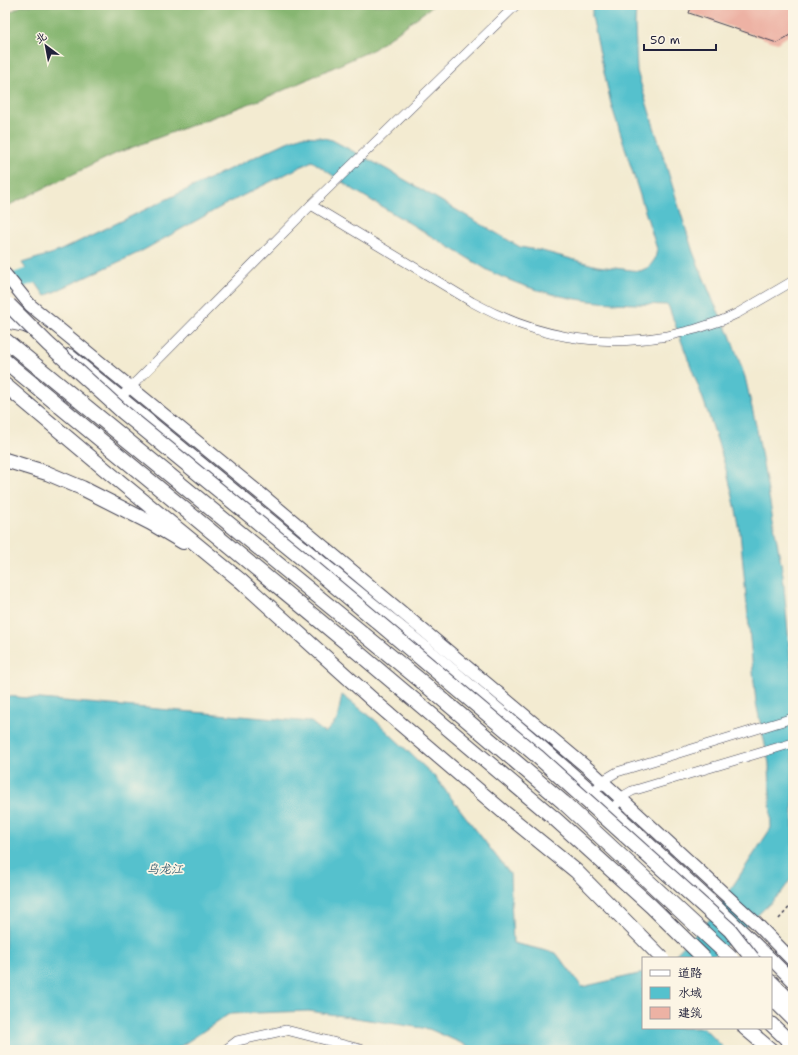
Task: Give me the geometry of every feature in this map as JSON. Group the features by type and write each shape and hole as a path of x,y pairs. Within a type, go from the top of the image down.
{"highway":[{"path":"6,302 48,344 123,412 328,580 537,756 730,930 751,957"},
{"path":"5,340 421,681 557,797 730,957"},
{"path":"5,361 36,385 147,480 361,655 554,818 651,906 703,957"},
{"path":"5,385 113,476 242,581 375,702 506,814 576,871 661,957"},
{"path":"5,460 47,473 120,507 173,536 242,581"},
{"path":"772,983 793,1004"},
{"path":"772,998 793,1019"},
{"path":"772,1025 793,1045"},
{"path":"746,1029 772,1050"}],"main road":[{"path":"5,274 30,305 310,535 603,782 756,923 793,961"},
{"path":"5,322 25,326 42,334 121,397 438,658 612,809 770,957"},
{"path":"772,959 793,981"}],"street":[{"path":"121,397 336,181 516,5"},
{"path":"311,206 497,316 523,326 551,334 594,341 637,341 696,329 723,320 738,313 793,281"},
{"path":"593,792 603,782 617,772 793,718"},
{"path":"612,809 632,791 793,743"},
{"path":"225,1050 237,1041 286,1030 364,1050"}],"path":[{"path":"779,919 793,903"}],"green space":[{"path":"23,5 434,5 374,49 275,94 117,153 5,207 5,15"}],"water":[{"path":"592,5 636,5 635,26 637,71 693,252 714,303 730,335 745,377 757,430 783,575 793,689 793,876 781,893 713,957 673,957 713,916 771,828 769,763 756,703 740,532 735,503 719,445 668,305 586,301 544,292 504,278 491,272 354,190 312,161 226,204 140,252 45,296 22,263 57,252 240,164 303,136 332,140 388,170 520,247 542,251 597,266 640,271 649,267 655,259 657,249 611,104 592,16"},
{"name":"乌龙江","path":"342,695 375,720 435,777 510,874 513,943 556,953 582,987 642,973 642,1029 705,1029 726,1050 477,1050 429,1029 309,1011 229,1014 175,1050 5,1050 5,696 311,722 325,733 337,720"}],"building":[{"path":"692,5 793,5 793,33 777,43 689,13"}],"waterway":[{"path":"5,285 52,268"}]}
